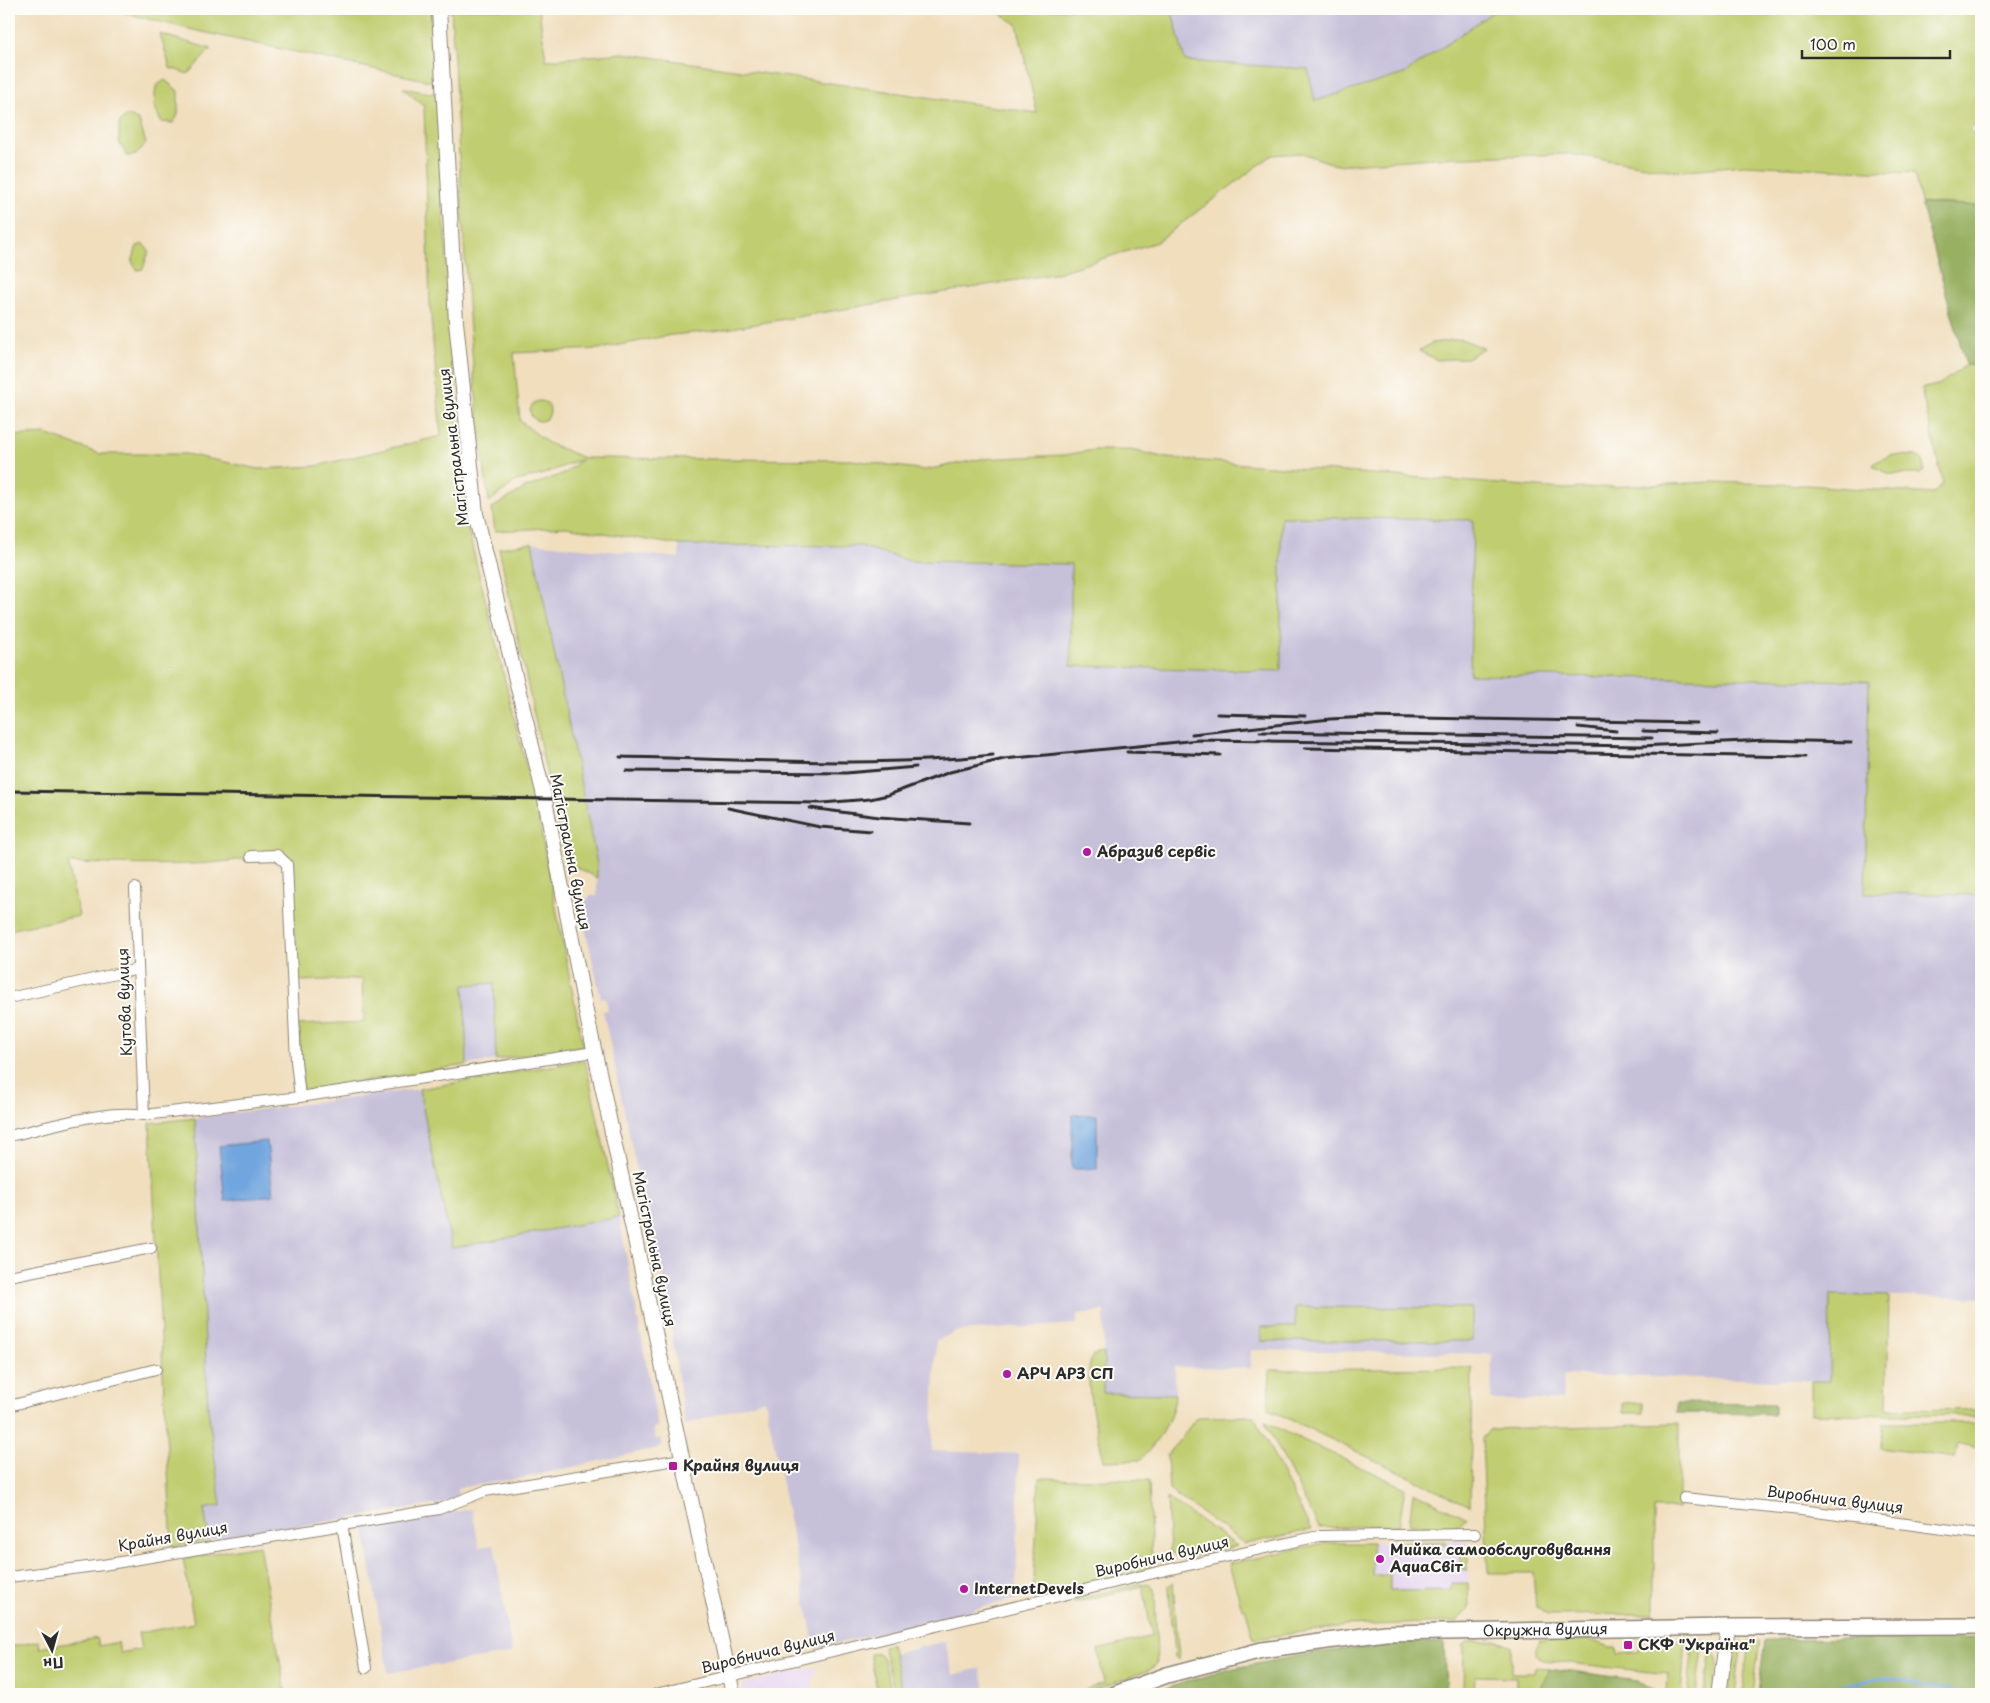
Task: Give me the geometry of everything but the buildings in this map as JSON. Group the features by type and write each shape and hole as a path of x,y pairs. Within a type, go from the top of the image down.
{"main road":[{"name":"Окружна вулиця","path":"1115,1694 1167,1675 1262,1650 1385,1633 1728,1627 1981,1626"}],"street":[{"name":"Магістральна вулиця","path":"439,9 456,322 476,514 545,800 594,1052 733,1694"},
{"path":"251,856 277,855 287,864 296,1061 300,1098"},
{"name":"Кутова вулиця","path":"135,888 144,1115"},
{"path":"9,998 138,969"},
{"path":"9,1136 96,1118 134,1114 144,1115 300,1098 594,1052"},
{"path":"9,1276 151,1248"},
{"path":"9,1406 156,1369"},
{"name":"Крайня вулиця","path":"9,1577 102,1565 439,1509 485,1491 682,1459"},
{"name":"Виробнича вулиця","path":"1684,1498 1801,1510 1981,1534"},
{"path":"342,1524 366,1668"},
{"name":"Виробнича вулиця","path":"656,1694 729,1678 1162,1571 1319,1536 1475,1534"},
{"path":"1719,1694 1728,1627"}],"shaded area":[{"path":"1171,9 1497,9 1404,74 1314,101 1308,69 1185,61"},
{"path":"1981,516 1981,1297 1830,1295 1829,1381 1564,1375 1562,1400 1491,1400 1492,1354 1251,1350 1251,1368 1175,1367 1175,1394 1103,1393 1104,1311 1077,1314 1077,1324 958,1331 936,1341 932,1451 1019,1454 1016,1599 815,1649 765,1399 685,1425 664,1279 648,1208 642,1195 603,1011 608,1010 607,1004 605,998 601,998 580,906 591,896 597,896 597,864 532,543 679,558 679,545 860,546 909,561 1072,564 1071,665 1280,671 1281,517 1473,520 1473,548"},
{"path":"494,983 496,1060 467,1065 464,985"},
{"path":"419,1089 452,1248 619,1217 658,1427 653,1428 655,1439 660,1438 662,1447 528,1477 457,1488 458,1497 438,1504 209,1540 204,1509 221,1506 208,1409 195,1118"},
{"path":"472,1509 479,1547 494,1545 512,1653 388,1673 364,1527"},
{"path":"1467,1540 1468,1583 1451,1583 1451,1590 1390,1591 1373,1575 1372,1543"},
{"path":"945,1641 953,1675 980,1668 987,1694 895,1694 894,1689 902,1687 894,1654"},
{"path":"817,1667 810,1694 743,1694 743,1685 747,1683"}],"green space":[{"path":"109,9 431,9 434,82 193,30"},
{"path":"451,9 539,9 546,60 623,53 1037,113 1017,24 994,10 952,12 951,9 1171,9 1185,61 1308,69 1315,101 1404,74 1497,9 1981,9 1981,118 1970,130 1981,142 1981,206 1921,202 1914,173 1744,165 1676,171 1570,154 1435,158 1336,165 1302,153 1272,155 1157,242 1053,274 714,331 671,335 599,349 514,353 520,421 548,443 584,458 852,460 925,470 981,459 1064,455 1094,450 1131,450 1167,458 1564,489 1713,482 1806,485 1933,494 1943,483 1921,389 1940,384 1966,365 1981,366 1981,895 1865,893 1869,681 1470,675 1473,520 1281,517 1281,671 1071,666 1071,564 909,561 860,546 679,545 566,527 495,531 492,508 525,488 565,473 582,459 541,475 516,481 489,502 474,379 469,318"},
{"path":"160,34 211,49 188,74 170,68"},
{"path":"165,80 178,91 178,115 173,123 161,122 154,106 156,86"},
{"path":"403,88 436,94 463,509 536,806 583,1046 496,1060 494,983 464,985 467,1065 303,1091 298,1025 364,1022 362,979 296,981 291,863 279,851 255,857 203,863 147,865 68,863 79,916 9,930 9,436 46,434 100,454 186,454 259,469 316,466 441,436 430,305 424,106"},
{"path":"128,115 139,121 146,143 136,155 127,156 119,142 119,123"},
{"path":"1921,203 1981,206 1981,366 1966,365"},
{"path":"143,244 149,251 143,269 137,270 132,262 137,246"},
{"path":"1461,339 1484,348 1467,358 1437,360 1419,351 1432,343"},
{"path":"536,401 544,401 550,407 550,415 544,421 536,421 530,415 530,407"},
{"path":"1891,455 1916,456 1923,460 1924,471 1920,474 1890,474 1874,467 1874,463"},
{"path":"532,543 597,864 597,878 565,862 499,548"},
{"path":"585,1060 619,1217 452,1248 419,1089"},
{"path":"195,1118 208,1409 221,1506 204,1509 209,1540 172,1547 150,1123"},
{"path":"1830,1295 1889,1296 1887,1409 1981,1410 1981,1416 1811,1414 1811,1381 1829,1381"},
{"path":"1295,1307 1472,1308 1472,1341 1261,1341 1261,1327 1295,1327"},
{"path":"1104,1353 1103,1393 1175,1394 1172,1412 1164,1430 1140,1460 1104,1461 1092,1407 1089,1378 1093,1355"},
{"path":"1472,1368 1470,1506 1268,1409 1270,1370"},
{"path":"1623,1403 1643,1403 1643,1413 1623,1413"},
{"path":"1677,1403 1774,1404 1774,1414 1677,1413"},
{"path":"1254,1416 1311,1530 1245,1544 1169,1490 1167,1456 1197,1417"},
{"path":"1265,1422 1405,1488 1399,1525 1319,1528"},
{"path":"1884,1423 1981,1423 1981,1449 1958,1443 1955,1458 1880,1448"},
{"path":"1679,1424 1679,1509 1654,1509 1654,1614 1547,1615 1536,1607 1533,1573 1488,1573 1482,1439 1490,1429"},
{"path":"1039,1478 1149,1480 1152,1568 1033,1596"},
{"path":"1413,1492 1467,1518 1457,1527 1409,1525"},
{"path":"1167,1498 1237,1546 1180,1559 1170,1551"},
{"path":"1446,1541 1446,1544 1397,1545 1397,1542"},
{"path":"1323,1543 1372,1543 1373,1575 1390,1575 1390,1591 1451,1590 1451,1583 1468,1583 1469,1609 1456,1622 1345,1626 1254,1639 1245,1608 1242,1609 1229,1564"},
{"path":"259,1545 286,1694 9,1694 9,1647 39,1641 40,1648 97,1638 99,1646 118,1642 120,1653 141,1649 138,1633 194,1623 183,1558"},
{"path":"1460,1549 1468,1549 1468,1570 1460,1570"},
{"path":"1173,1582 1179,1660 1175,1657 1173,1624 1171,1624 1169,1586"},
{"path":"1138,1584 1149,1584 1155,1592 1157,1664 1153,1668 1084,1694 1073,1694 1104,1683 1098,1650 1152,1636 1143,1586 1073,1603 1079,1598"},
{"path":"1981,1638 1981,1694 1758,1694 1765,1640"},
{"path":"1588,1639 1609,1647 1616,1647 1617,1654 1639,1653 1640,1646 1658,1642 1686,1641 1681,1694 1667,1694 1668,1674 1543,1660 1536,1651 1540,1640"},
{"path":"1694,1640 1703,1642 1696,1694 1687,1694"},
{"path":"1760,1640 1753,1694 1742,1694 1749,1641"},
{"path":"1469,1641 1499,1641 1511,1647 1511,1673 1534,1673 1535,1667 1549,1668 1539,1694 1516,1694 1516,1677 1475,1676 1474,1694 1463,1694 1464,1645"},
{"path":"1742,1641 1735,1694 1728,1694 1734,1650"},
{"path":"1404,1642 1444,1643 1446,1694 1147,1694 1229,1669 1314,1653"},
{"path":"891,1644 902,1687 894,1689 883,1646"},
{"path":"1710,1649 1714,1650 1717,1665 1713,1694 1704,1694"},
{"path":"878,1653 883,1657 892,1694 878,1694 870,1654"},
{"path":"1549,1668 1637,1680 1659,1694 1539,1694"}],"water":[{"path":"1072,1115 1097,1115 1097,1169 1072,1169"},
{"path":"267,1141 273,1195 225,1201 219,1146"}],"waterway":[{"path":"1787,1694 1885,1678 1961,1692 1981,1691"}],"railway":[{"path":"1217,714 1305,716"},
{"path":"1362,717 1697,723"},
{"path":"1192,734 1330,719 1369,717"},
{"path":"1578,727 1616,731"},
{"path":"1643,731 1718,733"},
{"path":"1260,732 1652,738"},
{"path":"9,791 822,803 870,799 888,795 950,772 1004,759 1199,740 1640,746 1766,740 1851,742"},
{"path":"1305,748 1805,757"},
{"path":"1127,752 1220,755"},
{"path":"620,757 854,762 947,759 993,755"},
{"path":"626,771 846,773 916,767"},
{"path":"728,808 820,827 871,831"},
{"path":"810,808 879,817 969,823"}],"place":[{"name":"Абразив сервіс","path":"1087,852"},
{"name":"АРЧ АРЗ СП","path":"1007,1374"},
{"name":"Крайня вулиця","path":"673,1466"},
{"name":"Мийка самообслуговування AquaСвіт","path":"1380,1559"},
{"name":"InternetDevels","path":"964,1589"},
{"name":"СКФ \"Україна\"","path":"1628,1645"}]}
